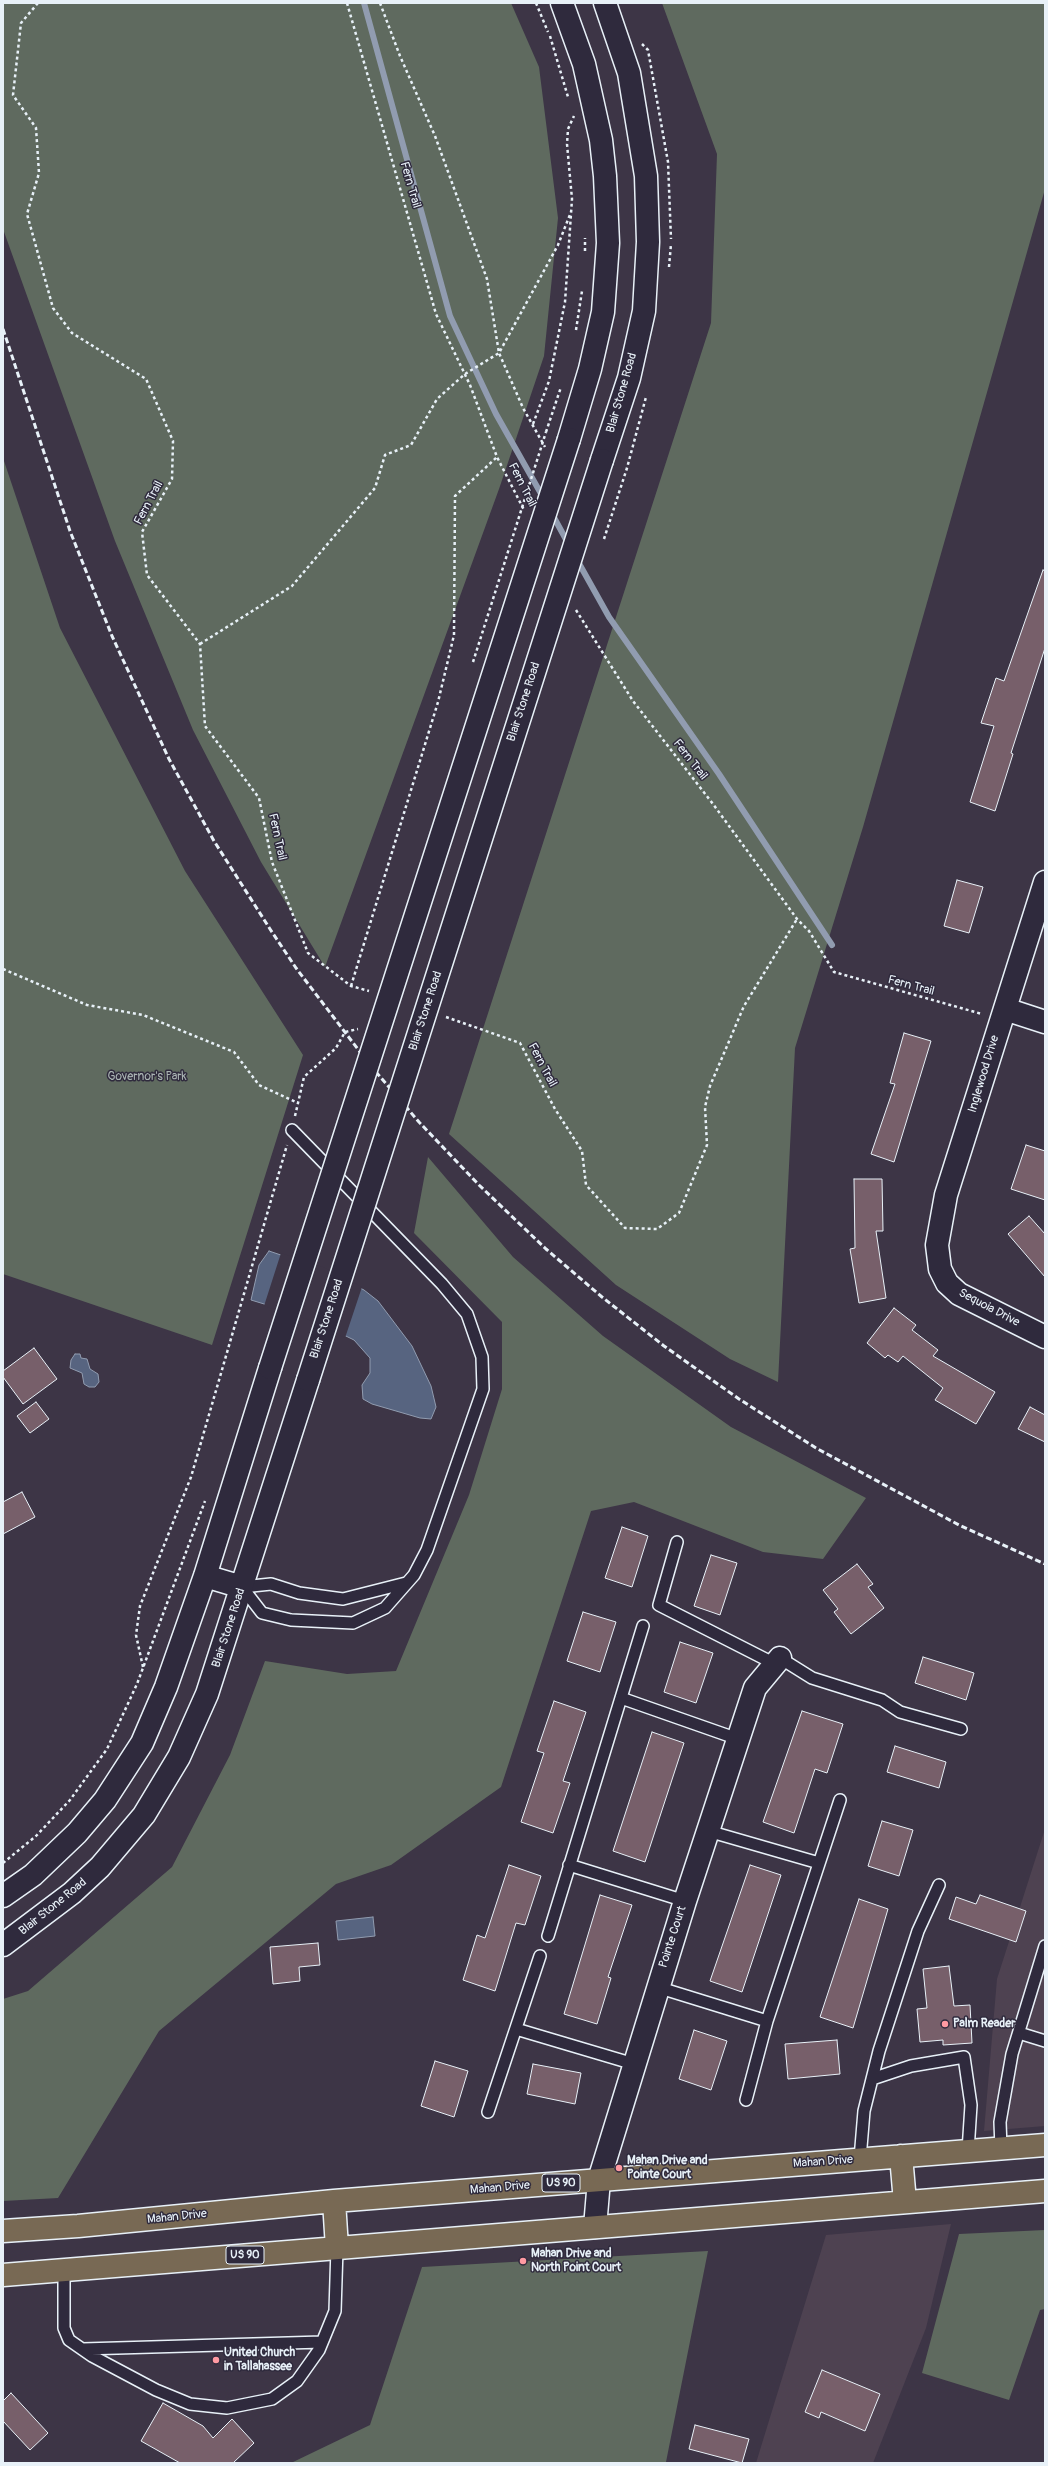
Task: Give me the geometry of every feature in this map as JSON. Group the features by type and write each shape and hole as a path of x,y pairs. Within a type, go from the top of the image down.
{"main road":[{"path":"3,1896 33,1874 78,1833 105,1800 142,1743 166,1687 205,1576 270,1368 569,439 590,369 602,312 608,243 605,176 601,140 584,64 562,3"},
{"name":"Blair Stone Road","path":"3,1945 72,1893 100,1867 144,1815 179,1757 207,1694 629,378 644,312 648,242 646,176 629,73 605,3"},
{"name":"Inglewood Drive","path":"940,1269 937,1245 946,1195 1045,882"},
{"path":"1003,1014 1045,1022"},
{"name":"Sequoia Drive","path":"940,1269 947,1283 959,1294 1045,1337"},
{"path":"205,1576 242,1587"},
{"name":"Pointe Court","path":"595,2227 599,2180 657,1987 755,1688 778,1661"},
{"name":"Mahan Drive","path":"3,2231 78,2226 334,2202 599,2180 1045,2145"},
{"path":"901,2156 905,2202"},
{"name":"US 90","path":"3,2275 1045,2191"},
{"path":"334,2202 337,2248"}],"lane":[{"path":"242,1587 262,1613 291,1620 353,1624 385,1608 414,1575 428,1550 483,1389 482,1357 468,1314 442,1284 292,1130"},
{"path":"677,1542 659,1605 812,1678 882,1700 900,1712 960,1729"},
{"path":"242,1587 271,1584 299,1593 343,1599 406,1583"},
{"path":"548,1936 643,1626"},
{"path":"621,1698 738,1740"},
{"path":"746,2100 767,2021 840,1800"},
{"path":"708,1831 820,1863"},
{"path":"569,1865 685,1902"},
{"path":"860,2159 864,2111 872,2079 918,1931 938,1885"},
{"path":"1001,2148 1000,2122 1012,2054 1045,1946"},
{"path":"488,2112 540,1956"},
{"path":"657,1987 767,2021"},
{"path":"516,2028 634,2064"},
{"path":"1018,2033 1045,2041"},
{"path":"872,2079 911,2066 964,2057 971,2105 968,2150"},
{"path":"64,2270 64,2328 69,2340 156,2390 190,2404 227,2408 272,2399 297,2381 319,2350 335,2311 337,2248"},
{"path":"84,2350 322,2342"}],"path":[{"name":"Fern Trail","path":"38,3 21,23 13,95 36,128 39,173 27,214 53,308 72,333 146,379 173,440 172,480 142,532 147,575 200,644 205,726 259,798 272,862 308,953 351,986 374,993"},
{"name":"Fern Trail","path":"347,3 436,314 465,374 497,457 526,512"},
{"path":"380,3 400,56 435,136 487,279 499,354 523,408 547,452"},
{"path":"536,3 549,34 569,101"},
{"path":"572,108 577,124"},
{"path":"533,424 549,381 559,339 565,302 571,212 566,144 568,129 574,116"},
{"path":"200,644 292,586 375,488 385,455 410,445 437,399 465,374 499,354 514,330 558,245 571,212"},
{"path":"584,258 585,237"},
{"path":"575,332 582,286"},
{"path":"546,432 562,383"},
{"path":"351,986 438,702 454,635 454,496 497,457"},
{"path":"599,533 604,539"},
{"name":"Fern Trail","path":"575,608 633,701 713,804 797,919 809,931 834,972 873,985 1003,1014"},
{"name":"Fern Trail","path":"440,1015 520,1043 555,1109 582,1151 586,1185 625,1228 657,1229 679,1214 707,1145 705,1107 710,1086 744,1006 797,919"},
{"path":"3,969 87,1006 142,1015 234,1052 259,1085 298,1103"},
{"path":"142,1667 136,1635 140,1606 191,1477 292,1130 304,1077 313,1067 336,1048 345,1032 365,1027"},
{"path":"3,1863 36,1836 87,1779 107,1749 142,1667 206,1499"}],"shaded area":[{"path":"1045,1829 1045,2126 984,2131 997,1979"},
{"path":"951,2224 926,2328 873,2463 756,2463 826,2235"}],"green space":[{"path":"3,3 511,3 539,67 558,218 544,356 499,489 325,967 261,862 193,730 115,541 3,229"},
{"path":"662,3 1045,3 1045,189 863,827 795,1048 778,1382 730,1359 616,1285 449,1134 711,323 717,154"},
{"name":"Governor's Park","path":"3,458 60,628 185,871 303,1055 212,1345 3,1274"},
{"path":"428,1157 513,1257 603,1336 731,1427 866,1498 823,1559 763,1552 634,1502 591,1511 501,1787 391,1865 336,1884 159,2031 58,2198 3,2201 3,1999 28,1991 172,1867 230,1755 265,1661 347,1674 396,1671 469,1495 502,1389 502,1322 414,1233"},
{"path":"1045,2230 1045,2309 1040,2310 1009,2400 922,2373 959,2234"},
{"path":"708,2251 666,2462 669,2463 291,2463 370,2425 422,2267"}],"water":[{"path":"269,1251 322,1269 364,1290 378,1301 412,1346 431,1386 436,1407 431,1419 420,1418 372,1404 363,1399 362,1385 370,1373 370,1358 354,1340 307,1317 251,1300 259,1265"},
{"path":"75,1354 80,1354 81,1358 87,1359 90,1369 98,1374 99,1382 95,1387 89,1387 84,1384 82,1373 70,1368 71,1360"},
{"path":"373,1917 375,1936 338,1940 336,1921"}],"pier":[{"path":"281,1253 323,1267 362,1287 345,1338 307,1319 264,1306"}],"building":[{"path":"1043,570 1045,571 1045,648 1011,753 1013,754 995,811 970,802 994,726 981,723 996,678 1004,681"},
{"path":"957,880 983,887 969,933 944,926"},
{"path":"904,1033 931,1041 894,1162 871,1154 895,1084 890,1083"},
{"path":"1026,1145 1045,1151 1045,1200 1011,1189"},
{"path":"854,1179 882,1179 883,1231 876,1231 886,1298 859,1303 850,1249 855,1248"},
{"path":"1029,1216 1045,1234 1045,1277 1008,1234"},
{"path":"894,1308 916,1325 912,1330 938,1350 933,1356 995,1392 976,1424 935,1400 943,1388 903,1356 898,1362 888,1355 885,1358 867,1343"},
{"path":"34,1348 57,1379 23,1404 3,1377 3,1371"},
{"path":"36,1402 49,1419 30,1433 17,1416"},
{"path":"1030,1407 1045,1415 1045,1442 1018,1429"},
{"path":"22,1492 35,1517 3,1534 3,1502"},
{"path":"622,1527 648,1536 632,1587 605,1578"},
{"path":"711,1555 737,1563 720,1615 694,1606"},
{"path":"857,1564 873,1584 868,1587 884,1608 851,1634 834,1612 838,1609 823,1590"},
{"path":"583,1612 616,1622 600,1672 567,1661"},
{"path":"680,1642 713,1653 696,1703 664,1692"},
{"path":"923,1657 974,1673 966,1700 915,1683"},
{"path":"554,1701 586,1712 563,1781 570,1783 553,1833 521,1822 544,1753 537,1751"},
{"path":"802,1711 843,1724 827,1773 815,1769 794,1833 763,1822"},
{"path":"652,1732 684,1743 645,1862 613,1851"},
{"path":"895,1746 946,1762 939,1788 887,1772"},
{"path":"882,1821 913,1830 899,1876 868,1866"},
{"path":"509,1865 541,1876 525,1925 516,1923 495,1991 463,1980 477,1935 485,1938"},
{"path":"750,1865 781,1875 742,1992 710,1981"},
{"path":"600,1895 632,1905 608,1977 611,1978 597,2024 564,2014"},
{"path":"980,1895 1026,1911 1016,1942 949,1919 956,1897 976,1904"},
{"path":"859,1899 888,1909 853,2028 820,2017"},
{"path":"318,1943 320,1965 299,1967 300,1981 273,1984 270,1947"},
{"name":"Palm Reader","path":"949,1966 954,2006 970,2005 972,2043 943,2045 943,2040 920,2042 917,2009 927,2008 923,1969"},
{"path":"694,2030 727,2041 711,2090 679,2079"},
{"path":"837,2040 840,2074 788,2079 785,2044"},
{"path":"435,2061 468,2071 454,2117 421,2106"},
{"path":"533,2064 581,2073 575,2104 527,2094"},
{"path":"822,2370 880,2394 865,2431 821,2412 819,2418 805,2412"},
{"path":"11,2393 48,2433 30,2450 3,2421 3,2401"},
{"path":"163,2403 203,2426 213,2438 232,2419 254,2443 233,2463 180,2463 141,2441"},
{"path":"695,2425 749,2439 742,2463 689,2449"}],"waterway":[{"path":"364,3 450,316 496,414 544,499"},
{"path":"551,512 569,545"},
{"path":"576,558 609,617 719,774 832,945"}],"railway":[{"path":"3,329 70,531 112,636 169,759 214,841 270,929 296,968 370,1065 419,1122 479,1185 546,1249 602,1297 664,1346 739,1399 816,1448 959,1525 1045,1564"}],"place":[{"name":"Palm Reader","path":"945,2024"},
{"name":"Mahan Drive and Pointe Court","path":"619,2168"},
{"name":"Mahan Drive and North Point Court","path":"523,2261"},
{"name":"United Church in Tallahassee","path":"216,2360"}]}
